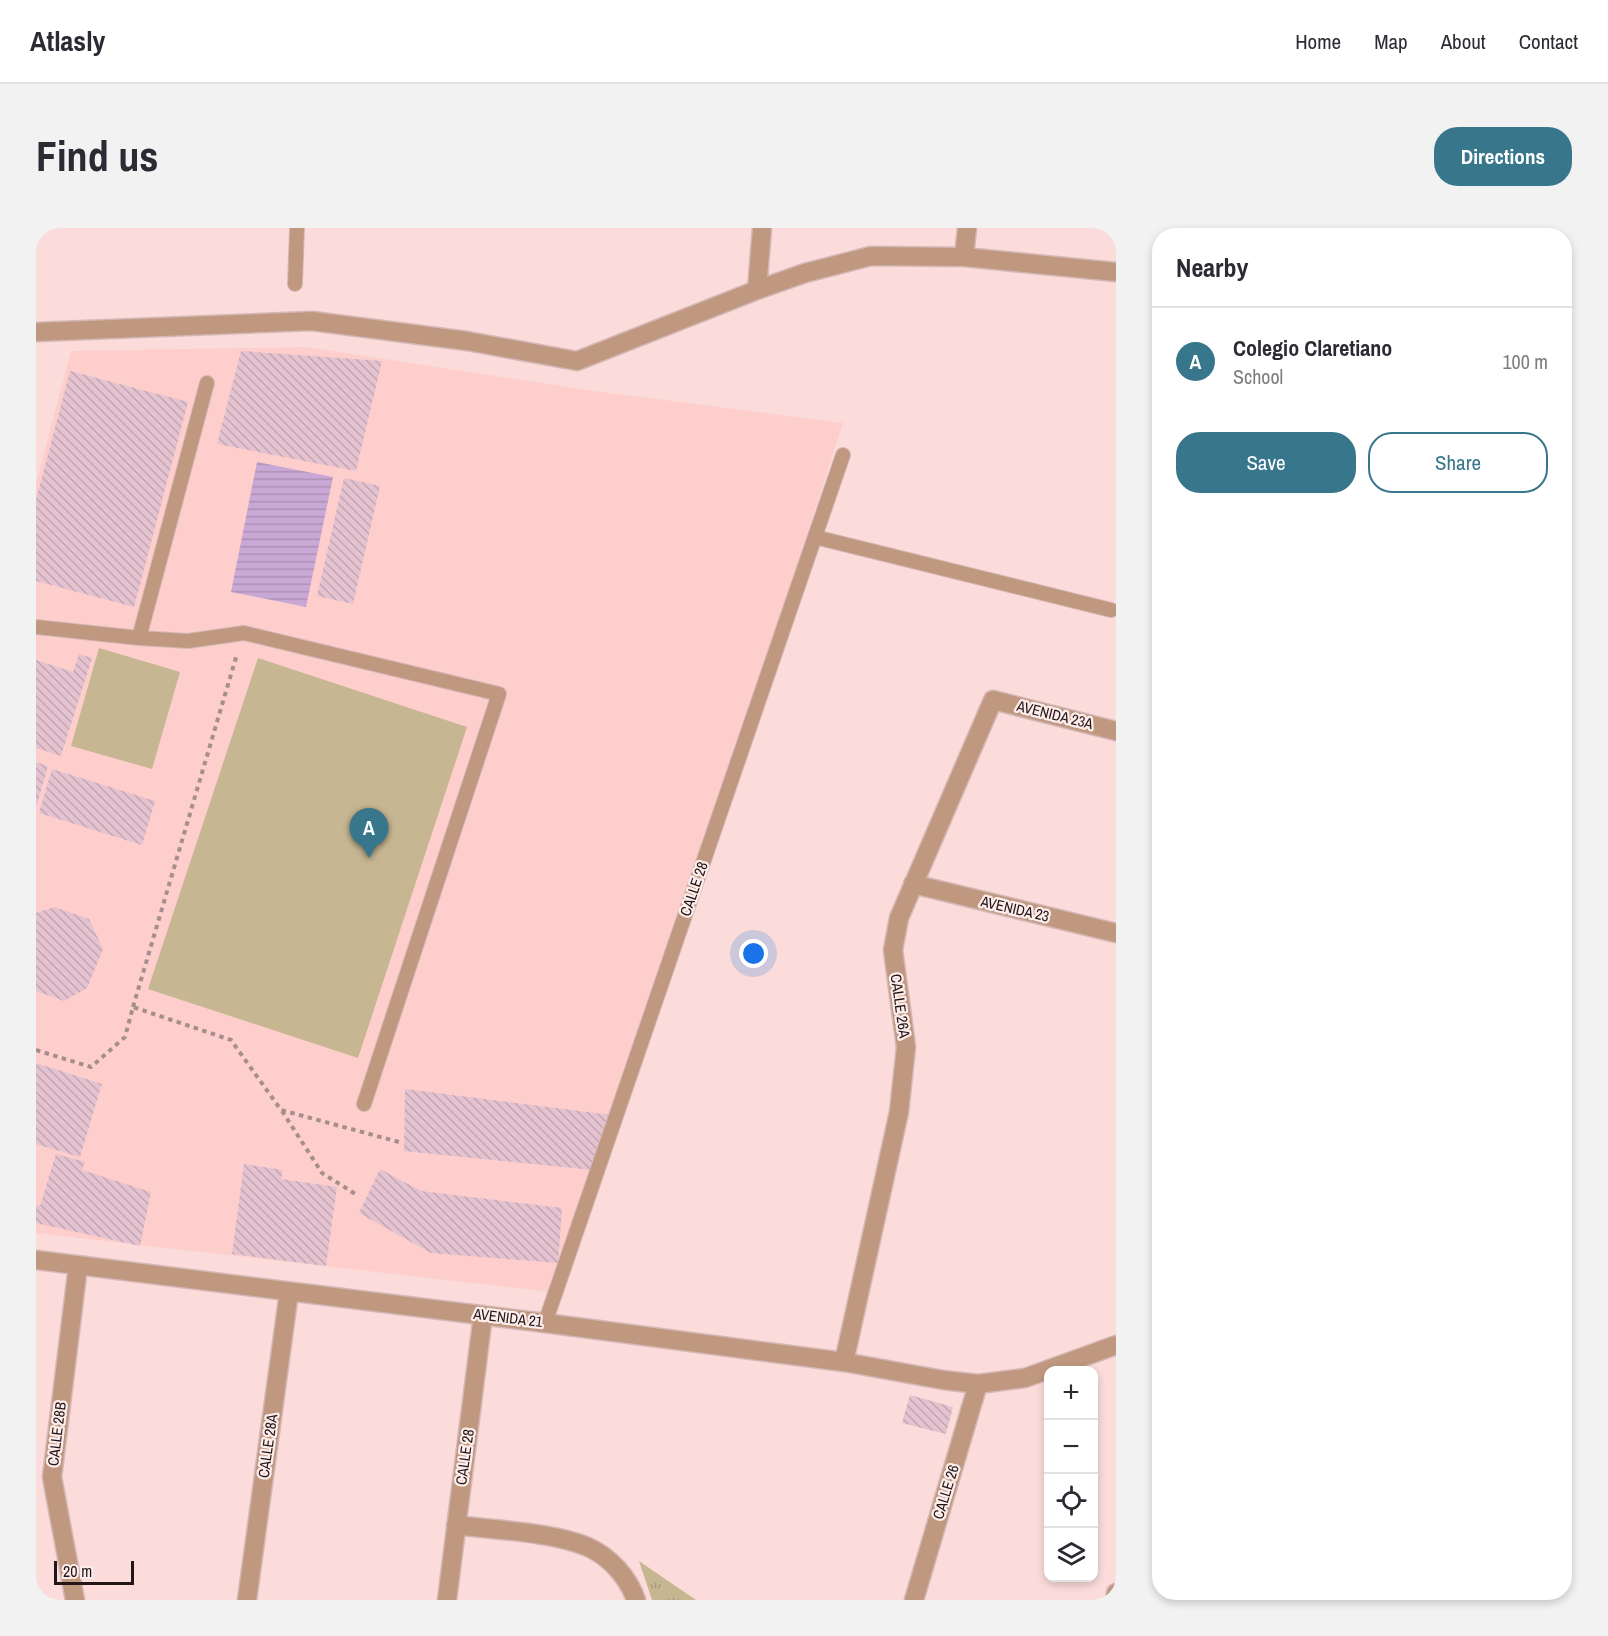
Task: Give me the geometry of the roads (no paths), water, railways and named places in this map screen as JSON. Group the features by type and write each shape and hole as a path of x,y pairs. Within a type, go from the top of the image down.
{"street":[{"path":"757,290 762,228"},
{"path":"964,257 967,228"},
{"path":"36,332 312,321 467,341 577,361 804,273 871,256 964,257 1116,272"},
{"name":"AVENIDA 23A","path":"993,700 1116,731"},
{"name":"CALLE 26A","path":"844,1362 899,1112 906,1047 893,950 899,918 993,700"},
{"name":"AVENIDA 23","path":"913,884 1116,933"},
{"name":"AVENIDA 21","path":"36,1260 844,1362 978,1384 1025,1378 1116,1345"},
{"name":"CALLE 28B","path":"75,1600 52,1477 78,1266"},
{"name":"CALLE 28A","path":"247,1600 289,1292"},
{"name":"CALLE 28","path":"447,1600 483,1315"},
{"name":"CALLE 26","path":"914,1600 978,1384"},
{"path":"456,1525 551,1537 588,1547 614,1564 632,1587 636,1600"},
{"path":"1114,1600 1116,1593"}],"lane":[{"path":"295,284 297,228"},
{"path":"139,638 207,383"},
{"name":"CALLE 28","path":"545,1323 843,455"},
{"path":"815,537 1111,609"},
{"path":"36,627 188,641 244,633 499,694 364,1104"}],"place":[{"name":"Colegio Claretiano","path":"369,858"}]}
